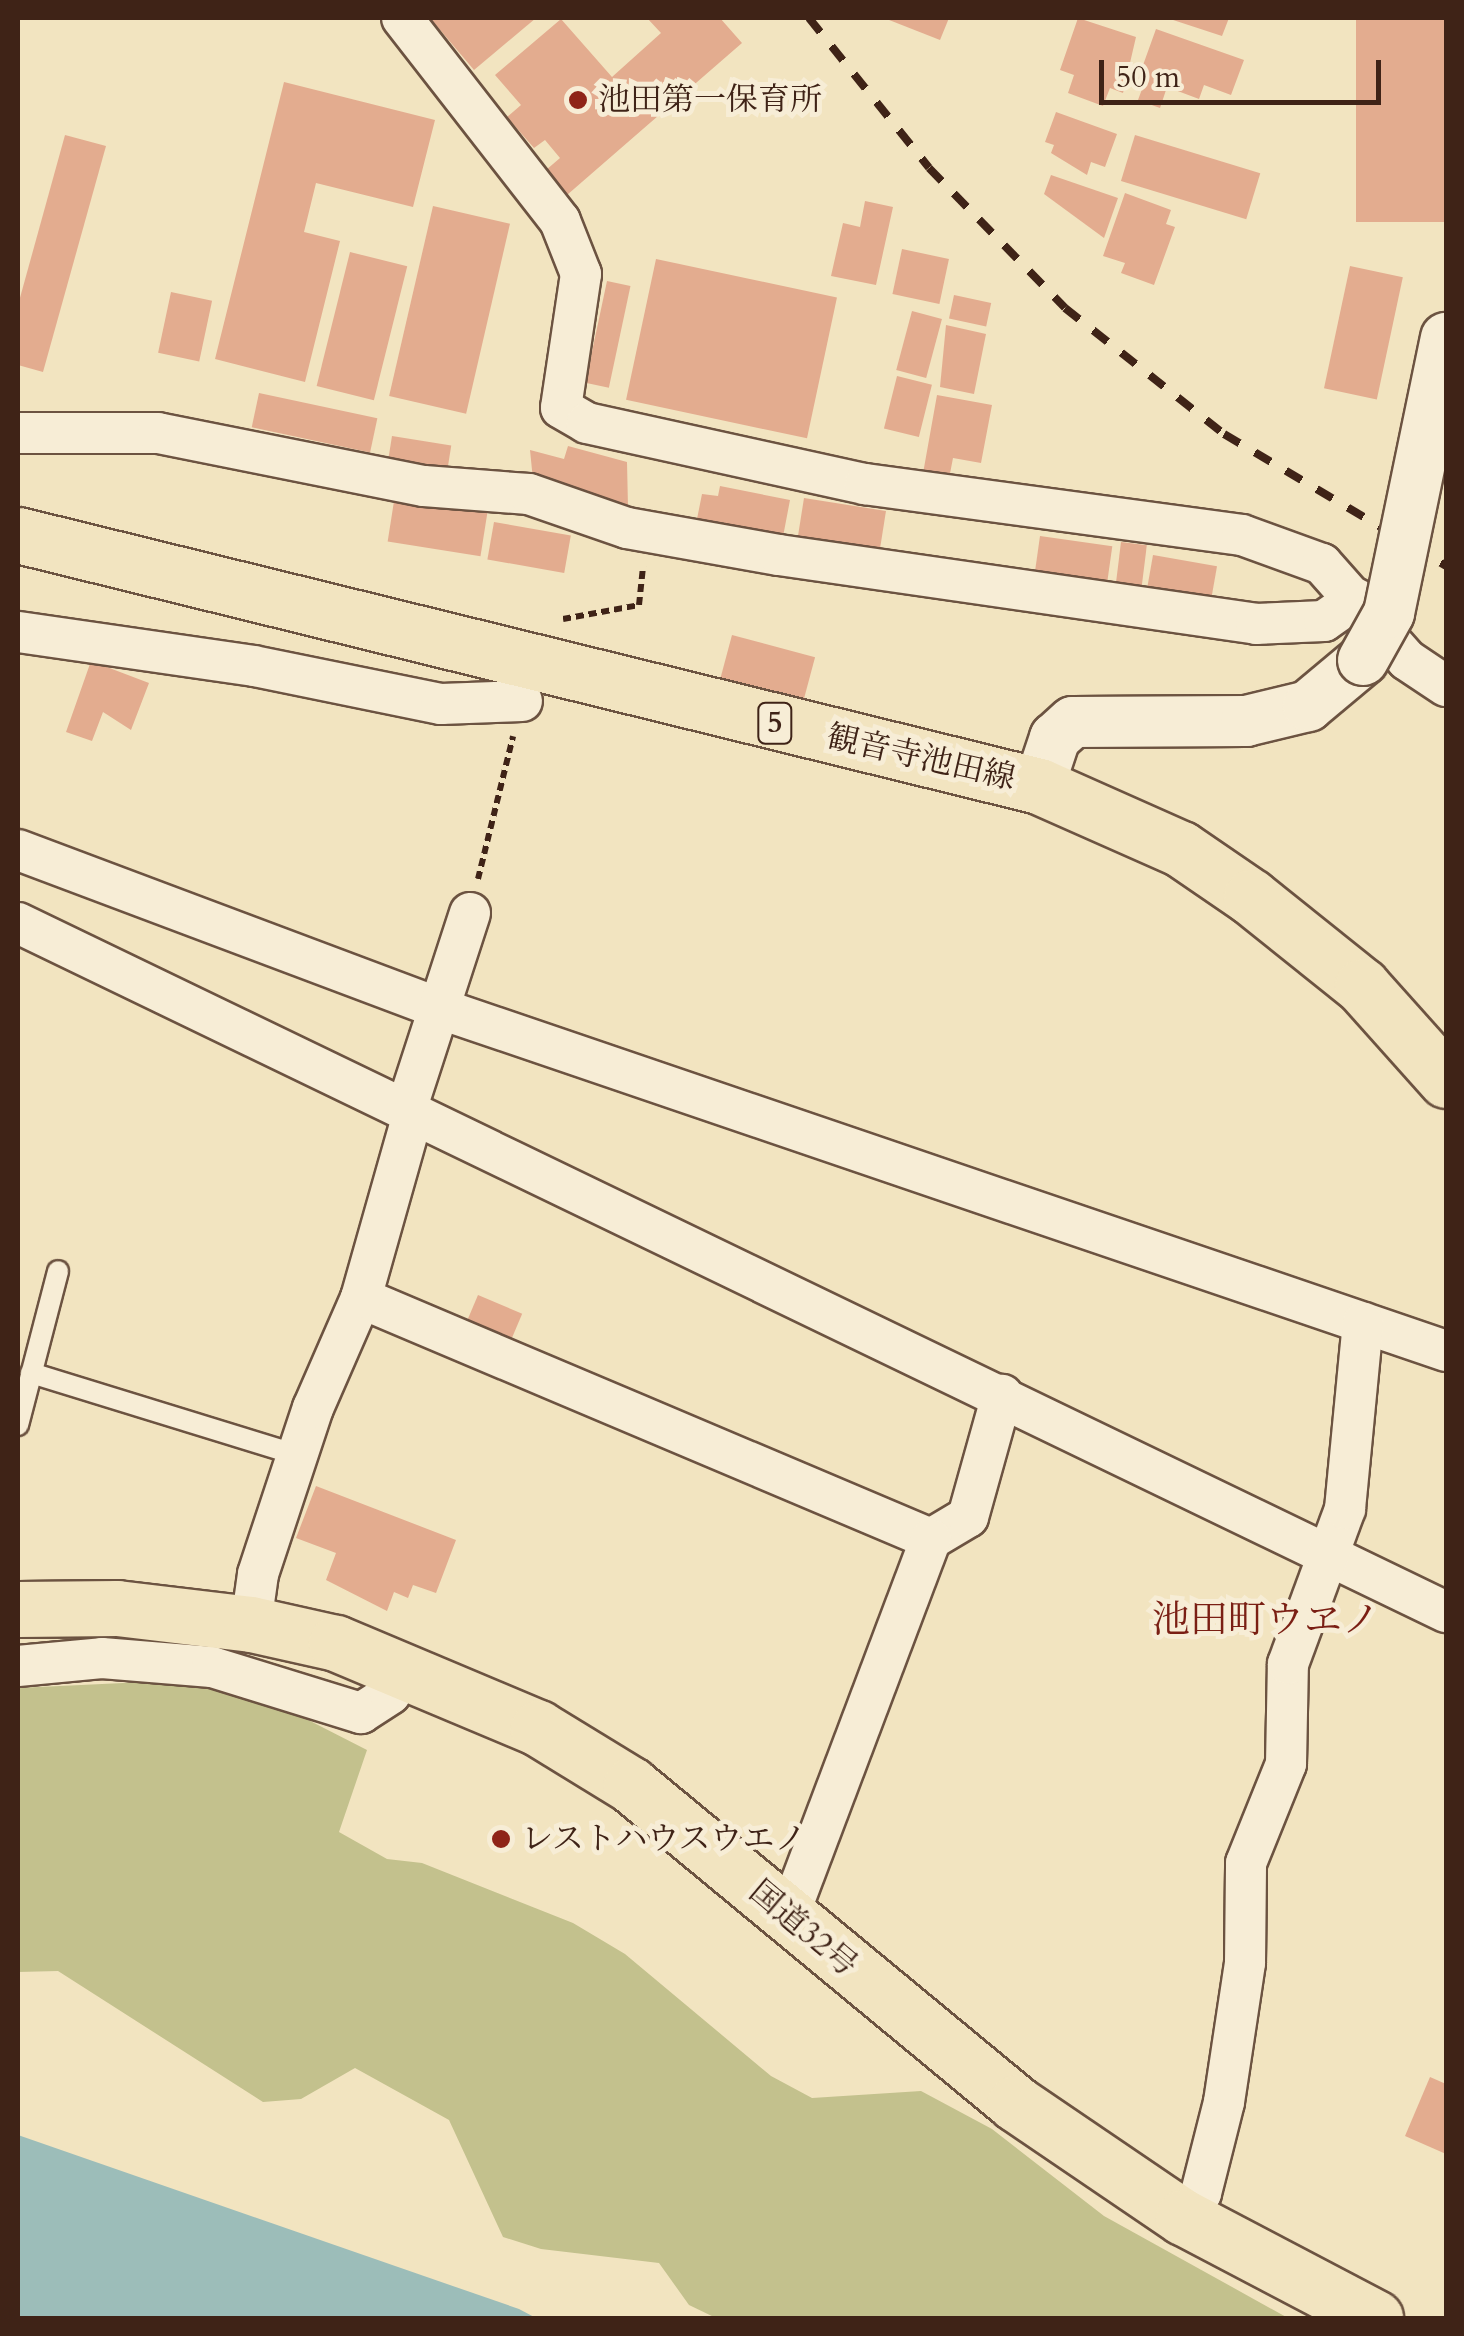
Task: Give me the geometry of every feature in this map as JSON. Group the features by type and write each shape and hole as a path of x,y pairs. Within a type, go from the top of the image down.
{"main road":[{"name":"観音寺池田線","path":"18,536 1039,786 1181,849 1252,896 1362,986 1446,1080"},
{"name":"国道32号","path":"18,1609 117,1608 251,1624 336,1642 405,1668 538,1728 631,1785 1015,2104 1183,2216 1375,2318"}],"street":[{"path":"402,18 560,221 581,274 561,408 587,424 864,484 1242,535 1322,564 1408,660 1446,686"},
{"path":"1039,786 1054,738 1073,722 1246,720 1308,706 1363,660 1389,614 1446,338"},
{"path":"18,433 158,433 424,486 529,494 638,530 1256,624 1324,621 1356,599"},
{"path":"18,632 254,666 440,704 522,701"},
{"path":"18,850 441,1009 1446,1352"},
{"path":"251,1624 258,1574 297,1454 361,1298 411,1109 470,913"},
{"path":"18,923 411,1109 1446,1612"},
{"path":"361,1298 932,1539"},
{"path":"1183,2216 1200,2193 1224,2102 1245,1963 1246,1864 1286,1764 1288,1664 1345,1509 1363,1323"},
{"path":"788,1917 932,1539 968,1517 1002,1395"},
{"path":"18,1666 102,1658 212,1666 361,1712 390,1694 405,1668"}],"lane":[{"path":"18,1422 58,1271"},
{"path":"31,1374 297,1454"}],"path":[{"path":"554,621 639,605 645,582 638,530"},
{"path":"470,913 522,701"}],"shaded area":[{"path":"186,1680 271,1701 367,1750 339,1832 387,1859 422,1863 573,1923 625,1954 771,2076 812,2098 921,2091 992,2129 1104,2216 1288,2318 716,2318 689,2305 659,2263 541,2249 503,2237 449,2120 355,2068 301,2099 263,2102 58,1971 18,1972 18,1688"}],"water":[{"path":"18,2135 519,2309 536,2318 18,2318"}],"building":[{"path":"430,18 536,18 474,70"},
{"path":"647,18 720,18 742,43 567,195 546,170 560,158 545,140 534,148 507,117 521,105 495,75 561,19 612,77 661,33"},
{"path":"884,18 949,18 940,40"},
{"path":"1078,18 1136,37 1123,93 1110,88 1103,106 1068,93 1074,75 1060,70"},
{"path":"1167,18 1229,18 1222,36"},
{"path":"1356,18 1446,18 1446,222 1356,222"},
{"path":"1156,29 1244,60 1231,95 1204,85 1199,99 1167,87 1160,108 1138,100 1145,81 1138,79"},
{"path":"284,82 435,120 413,207 316,183 304,232 340,241 305,382 215,359"},
{"path":"1056,112 1117,134 1105,167 1091,162 1087,175 1051,153 1054,145 1045,142"},
{"path":"65,135 106,146 43,372 18,365 18,305"},
{"path":"1135,135 1260,173 1246,219 1121,181"},
{"path":"1051,175 1118,198 1104,238 1044,194"},
{"path":"1125,193 1171,210 1166,224 1175,227 1154,285 1121,273 1125,263 1103,256"},
{"path":"865,201 893,207 876,285 831,276 843,223 860,227"},
{"path":"433,206 510,224 466,414 389,396"},
{"path":"902,249 949,259 939,304 892,294"},
{"path":"350,252 407,266 374,400 317,386"},
{"path":"656,259 837,297 807,438 626,400"},
{"path":"1350,266 1403,277 1377,399 1324,388"},
{"path":"607,281 630,286 609,388 585,383"},
{"path":"171,292 212,301 199,361 158,353"},
{"path":"954,295 991,303 986,326 949,318"},
{"path":"912,311 942,319 926,378 896,370"},
{"path":"946,325 986,334 974,394 940,387"},
{"path":"897,376 932,385 919,437 884,428"},
{"path":"259,393 377,418 370,452 252,427"},
{"path":"937,395 992,405 981,463 953,458 948,484 922,479"},
{"path":"392,436 451,445 446,477 387,468"},
{"path":"568,446 627,462 628,507 533,480 530,450 564,459"},
{"path":"720,486 790,500 782,542 696,524 702,494 718,496"},
{"path":"395,495 488,510 480,556 388,541"},
{"path":"804,498 886,511 879,553 797,540"},
{"path":"494,522 571,536 564,573 487,559"},
{"path":"1040,536 1112,546 1107,586 1034,576"},
{"path":"1121,542 1147,545 1141,589 1116,586"},
{"path":"1153,555 1217,566 1211,600 1147,588"},
{"path":"732,635 815,657 803,703 720,680"},
{"path":"91,661 149,683 131,730 103,712 92,741 66,732"},
{"path":"478,1295 522,1314 508,1347 464,1328"},
{"path":"316,1486 456,1540 436,1593 413,1585 408,1598 394,1592 387,1611 326,1580 336,1553 296,1538"},
{"path":"1430,2077 1446,2084 1446,2154 1405,2136"}],"railway":[{"path":"809,18 929,168 1065,308 1224,434 1446,566"}],"place":[{"name":"池田第一保育所","path":"578,100"},
{"name":"レストハウスウエノ","path":"501,1839"}],"district":[{"name":"池田町ウヱノ","path":"1266,1621"}]}
